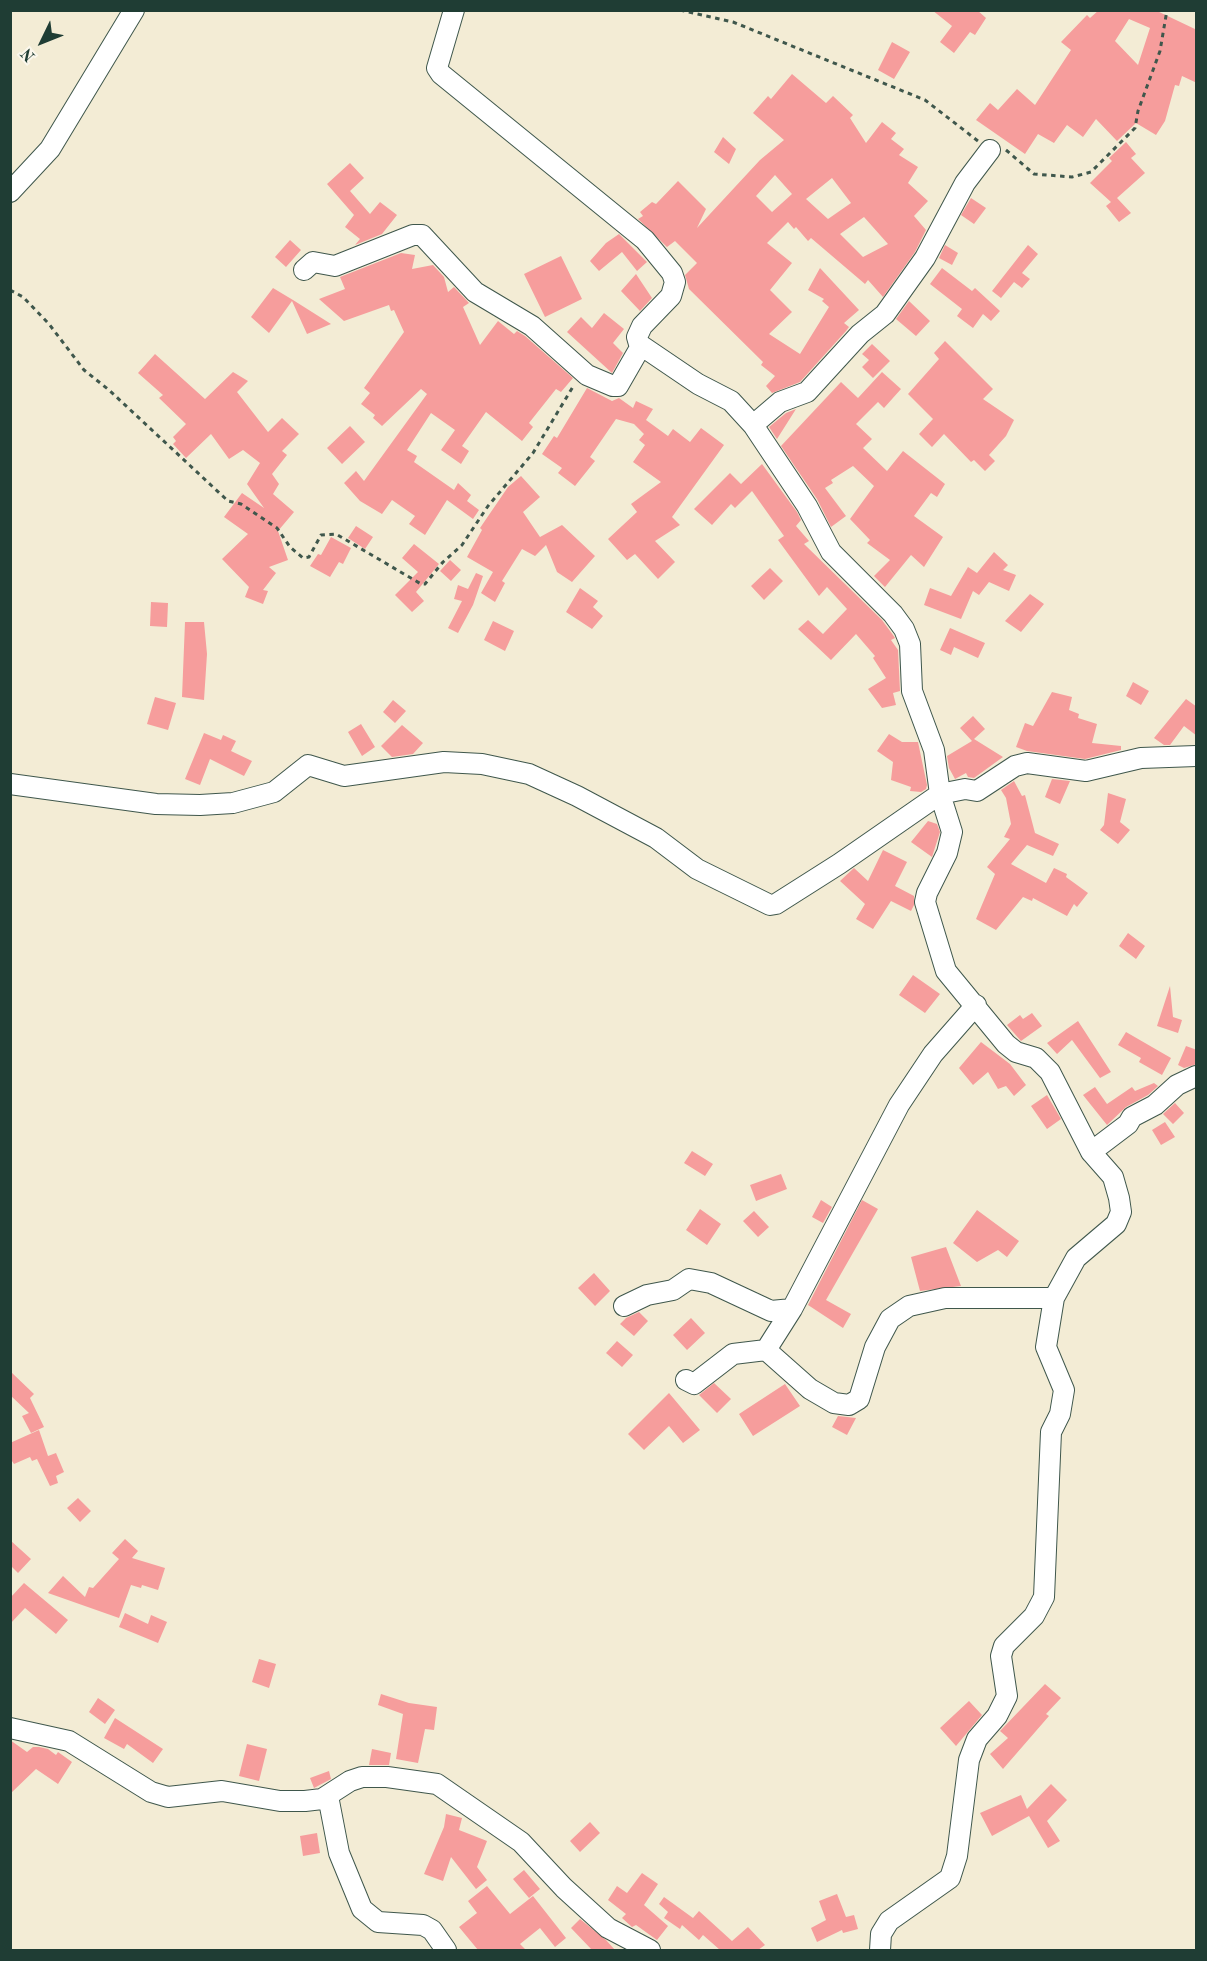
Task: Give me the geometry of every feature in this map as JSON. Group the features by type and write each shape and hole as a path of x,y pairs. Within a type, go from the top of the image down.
{"street":[{"path":"10,192 50,149 134,10"},
{"path":"454,10 437,68 441,74 645,240 672,273 675,282 670,296 642,326 637,337 641,346 698,384 731,401 753,425 807,506 831,552 893,614 904,629 910,644 912,691 934,750 940,794 952,832 947,853 927,893 926,910 946,971 1006,1044 1016,1052 1036,1058 1050,1072 1091,1152 1113,1177 1121,1212 1116,1224 1076,1258 1054,1298 1046,1347 1064,1390 1060,1414 1051,1432 1044,1597 1034,1616 1004,1646 1001,1656 1007,1696 996,1716 977,1739 969,1760 957,1856 950,1878 888,1921 881,1934 880,1950"},
{"path":"753,425 780,402 807,392 860,334 885,314 925,258 965,183 990,150"},
{"path":"304,270 314,262 335,266 413,235 422,235 475,292 532,326 583,372 613,386 618,386 641,346"},
{"path":"10,784 156,804 200,805 233,803 274,792 308,765 348,776 444,762 482,764 529,774 577,796 656,838 697,869 770,905 776,904 839,864 940,794 965,789 977,791 1005,772 1027,763 1086,771 1141,758 1197,756"},
{"path":"766,1350 792,1309 899,1105 933,1054 976,1005"},
{"path":"1091,1152 1128,1124 1132,1117 1155,1104 1177,1085 1197,1076"},
{"path":"624,1306 647,1295 673,1290 689,1279 711,1283 771,1311 792,1309"},
{"path":"686,1380 694,1384 733,1354 766,1350 810,1389 834,1402 849,1405 859,1399 875,1347 890,1319 909,1306 945,1298 1054,1298"},
{"path":"10,1728 69,1741 151,1792 168,1797 222,1791 280,1801 305,1801 328,1796 350,1781 362,1777 387,1777 437,1784 521,1842 564,1888 608,1928 650,1950"},
{"path":"328,1796 339,1853 362,1909 378,1922 423,1925 432,1930 446,1950"}],"path":[{"path":"680,10 732,22 925,100 990,150 999,146 1034,174 1072,177 1091,172 1135,129 1138,111 1160,51 1167,10"},
{"path":"10,290 23,297 49,324 84,370 109,390 228,501 241,504 277,528 290,547 303,558 309,557 321,535 336,534 421,584 425,584 443,562 462,545 498,493 533,453 583,372"}],"building":[{"path":"932,10 977,10 986,18 975,35 970,32 954,53 940,42 952,26"},
{"path":"1099,10 1155,10 1197,30 1197,83 1182,76 1179,86 1175,85 1165,121 1156,135 1136,123 1117,141 1096,119 1083,137 1067,125 1054,143 1038,134 1025,154 976,120 990,103 998,110 1017,89 1035,105 1071,50 1061,42 1087,15 1090,18","holes":["1129,19 1150,28 1138,65 1115,41"]},
{"path":"892,42 910,52 894,79 878,70"},
{"path":"792,74 826,103 833,96 853,115 850,118 866,143 882,122 896,133 891,139 904,149 899,155 918,167 908,183 928,201 914,216 926,230 915,252 883,297 868,280 865,284 811,238 808,241 796,227 794,229 788,222 767,243 792,263 770,290 792,312 769,334 800,354 829,307 822,301 824,299 808,290 820,268 859,310 844,323 849,327 800,382 772,393 766,386 775,376 761,365 763,362 689,289 685,275 697,263 675,241 667,247 638,219 643,216 640,212 652,202 656,204 678,181 706,209 697,228 760,160 784,140 753,113 768,96 771,99","holes":["775,175 792,194 772,212 756,196","832,178 851,203 828,219 806,199","864,217 888,244 863,257 840,234"]},
{"path":"723,137 736,149 729,164 714,152"},
{"path":"1126,142 1136,154 1131,158 1145,173 1117,198 1131,213 1119,222 1106,206 1111,202 1090,183 1112,161 1109,158"},
{"path":"350,163 364,178 350,191 370,214 380,202 397,215 382,234 355,245 360,239 345,227 354,215 327,184"},
{"path":"971,198 986,208 974,224 961,215"},
{"path":"619,234 647,262 637,271 622,252 599,271 590,261 606,243"},
{"path":"290,240 301,250 286,267 275,257"},
{"path":"945,245 958,253 952,265 939,258"},
{"path":"1028,245 1038,254 1022,273 1030,279 1022,288 1014,282 1001,298 992,291"},
{"path":"401,253 415,255 412,269 433,265 444,277 448,292 454,287 469,303 463,307 480,345 498,321 514,334 517,331 525,336 573,378 561,392 556,389 529,423 533,427 522,441 486,412 462,446 469,451 461,464 441,450 455,430 431,413 407,450 417,456 414,462 454,490 458,483 471,495 467,501 479,510 473,519 447,500 425,535 409,524 415,516 392,500 382,514 360,501 344,483 356,471 364,481 427,394 421,389 382,426 373,418 375,415 361,404 370,393 364,388 404,332 394,310 391,311 389,305 344,321 319,299 345,289 340,277"},
{"path":"561,256 582,299 545,317 524,274"},
{"path":"942,268 972,291 975,288 1000,311 991,321 983,314 973,328 957,316 962,309 930,284"},
{"path":"636,274 652,298 640,311 621,291"},
{"path":"273,288 331,324 307,334 292,301 269,333 251,317"},
{"path":"909,301 930,321 916,336 896,319"},
{"path":"604,313 624,329 613,343 623,353 612,373 567,332 581,317 592,328"},
{"path":"945,341 993,389 983,399 1014,420 1006,436 989,455 995,461 985,471 974,460 971,462 944,434 932,447 919,434 933,419 908,394 939,359 934,353"},
{"path":"872,344 890,361 873,378 862,367 869,360 862,354"},
{"path":"155,354 205,399 233,372 248,381 237,392 268,432 282,418 299,434 282,451 287,455 272,474 279,484 273,494 294,512 278,531 288,560 269,567 276,573 263,590 268,591 263,604 245,597 249,587 222,559 248,534 224,517 242,493 264,508 247,484 260,463 243,450 229,459 211,434 186,458 173,444 176,441 173,437 186,424 159,398 163,395 138,373"},
{"path":"882,372 901,389 884,408 878,402 856,424 872,439 863,448 887,471 903,451 945,484 937,497 931,493 914,516 943,537 924,567 911,555 885,587 874,576 890,560 867,543 870,540 850,519 874,486 853,466 831,480 833,483 825,488 846,516 831,527 817,499 781,446 841,382 858,398"},
{"path":"587,388 612,401 619,398 633,408 636,401 653,409 646,420 668,436 673,429 690,442 701,428 724,445 672,517 680,525 655,541 675,562 658,579 635,554 627,560 608,539 637,512 631,504 661,482 633,462 645,445 639,440 644,434 634,424 616,419 590,457 595,461 575,486 558,473 562,468 542,454 554,436 557,438"},
{"path":"796,409 777,439 769,427 786,413"},
{"path":"350,426 365,442 342,464 327,448"},
{"path":"762,464 797,512 801,520 796,526 809,541 804,544 882,620 895,638 891,640 898,650 900,691 893,693 896,705 882,708 868,689 886,678 873,658 875,656 856,634 831,660 798,629 808,620 823,634 847,609 827,587 819,596 778,540 784,536 752,491 735,508 731,504 712,525 694,509 730,473 741,484"},
{"path":"521,476 540,497 523,512 540,537 562,525 595,556 572,582 557,572 546,545 535,556 522,549 502,581 505,583 495,602 481,593 493,572 467,557 482,530 480,528 508,487"},
{"path":"356,526 373,537 365,549 348,538"},
{"path":"331,537 351,548 343,564 339,562 330,577 310,566 318,554 321,555"},
{"path":"414,544 439,564 416,592 424,601 412,612 395,595 418,572 402,558"},
{"path":"994,552 1008,565 1003,570 1016,575 1009,591 989,582 979,595 973,591 961,619 924,605 930,588 951,596 968,567 977,573"},
{"path":"450,560 461,570 451,581 440,571"},
{"path":"770,568 783,581 764,600 751,586"},
{"path":"476,573 483,576 473,605 458,633 448,628 462,601 454,599 458,585 468,589"},
{"path":"580,588 598,601 593,607 603,616 592,629 566,612"},
{"path":"1030,594 1044,604 1021,632 1005,621"},
{"path":"151,602 168,603 167,627 150,626"},
{"path":"493,621 514,631 505,651 484,640"},
{"path":"185,622 204,622 207,654 204,700 182,697"},
{"path":"950,628 985,643 978,658 954,647 951,655 940,650"},
{"path":"1133,682 1149,691 1141,705 1126,696"},
{"path":"1052,692 1072,697 1069,710 1079,714 1078,718 1097,724 1092,743 1121,746 1121,750 1085,759 1027,751 1016,747 1025,723 1033,726"},
{"path":"155,697 176,703 168,730 147,724"},
{"path":"1186,699 1197,707 1197,736 1184,726 1170,745 1164,745 1154,738"},
{"path":"393,700 406,711 395,723 383,712"},
{"path":"973,716 985,729 974,739 1003,757 974,778 968,777 966,773 955,779 949,768 947,756 972,741 960,728"},
{"path":"361,724 375,747 362,756 348,732"},
{"path":"402,725 423,743 413,754 392,757 381,746"},
{"path":"204,733 221,740 223,735 236,741 231,751 252,761 244,776 210,759 200,785 185,779"},
{"path":"889,734 902,742 918,742 926,789 921,792 910,791 911,787 891,780 893,762 877,751"},
{"path":"1052,779 1070,781 1060,804 1045,797"},
{"path":"1014,781 1022,796 1025,795 1035,833 1059,844 1053,856 1027,845 1011,864 1046,883 1054,868 1067,874 1066,877 1088,893 1077,907 1074,904 1067,916 1033,898 1032,901 1023,897 996,930 976,919 995,874 987,867 1010,839 1004,837 1011,824 1006,798 1001,790"},
{"path":"1108,793 1126,799 1120,822 1130,830 1118,844 1100,830 1104,825"},
{"path":"928,821 937,824 940,832 932,857 911,842"},
{"path":"883,850 907,862 895,886 914,896 914,905 911,911 891,901 873,929 856,919 865,904 840,881 854,868 868,881"},
{"path":"1128,933 1145,946 1136,959 1119,946"},
{"path":"913,975 940,994 925,1013 899,995"},
{"path":"1170,986 1173,1017 1182,1020 1178,1033 1157,1026"},
{"path":"1032,1013 1042,1026 1021,1041 1007,1025 1020,1015 1023,1019"},
{"path":"1078,1021 1111,1072 1100,1078 1072,1040 1057,1054 1047,1043"},
{"path":"1126,1032 1171,1058 1162,1075 1139,1062 1141,1058 1118,1045"},
{"path":"981,1042 1010,1064 1026,1085 1014,1096 1006,1086 998,1089 988,1072 973,1085 959,1068"},
{"path":"1186,1046 1197,1050 1197,1064 1184,1068 1178,1065"},
{"path":"1154,1083 1158,1086 1148,1095 1126,1107 1107,1125 1083,1095 1095,1087 1107,1104 1132,1087 1135,1091"},
{"path":"1047,1095 1061,1119 1047,1129 1031,1106"},
{"path":"1175,1103 1184,1113 1173,1124 1163,1114"},
{"path":"1165,1122 1175,1137 1161,1145 1152,1130"},
{"path":"692,1151 713,1164 705,1176 684,1163"},
{"path":"781,1174 787,1189 756,1201 750,1185"},
{"path":"821,1200 832,1207 823,1223 812,1217"},
{"path":"862,1200 878,1209 826,1300 851,1314 843,1328 808,1305"},
{"path":"700,1209 721,1224 707,1245 686,1230"},
{"path":"977,1210 1019,1241 1007,1257 998,1250 977,1262 953,1243"},
{"path":"754,1211 769,1227 758,1237 743,1221"},
{"path":"946,1247 961,1286 920,1291 911,1257"},
{"path":"594,1273 610,1291 595,1306 578,1288"},
{"path":"639,1312 648,1321 634,1336 620,1324 626,1318"},
{"path":"691,1318 705,1333 687,1350 673,1335"},
{"path":"617,1341 633,1355 622,1367 606,1353"},
{"path":"10,1371 34,1394 30,1398 44,1427 31,1433 22,1416 29,1413 10,1395"},
{"path":"714,1383 731,1399 717,1413 699,1395"},
{"path":"785,1384 800,1406 753,1436 739,1414"},
{"path":"669,1393 700,1430 683,1443 669,1426 644,1450 628,1434"},
{"path":"838,1416 856,1418 847,1435 832,1427"},
{"path":"39,1430 48,1456 56,1453 64,1472 56,1476 58,1483 50,1486 37,1459 32,1461 30,1457 14,1464 10,1458 10,1443"},
{"path":"78,1498 91,1511 80,1522 67,1508"},
{"path":"125,1539 138,1551 132,1558 165,1568 158,1590 142,1585 141,1588 131,1585 119,1618 48,1593 63,1576 85,1597 89,1587 93,1588 119,1559 112,1553"},
{"path":"10,1540 31,1559 18,1573 10,1565"},
{"path":"24,1583 68,1620 56,1634 25,1608 10,1624 10,1598"},
{"path":"125,1613 148,1624 151,1615 167,1622 158,1643 119,1627"},
{"path":"259,1659 276,1664 269,1688 252,1682"},
{"path":"1045,1684 1061,1698 1046,1714 1049,1716 1003,1769 990,1754 1008,1738 1000,1731"},
{"path":"381,1694 409,1703 437,1707 434,1730 425,1729 418,1763 396,1759 403,1714 378,1705"},
{"path":"98,1698 115,1710 105,1724 89,1712"},
{"path":"969,1701 982,1715 956,1746 940,1728"},
{"path":"115,1718 163,1749 153,1763 127,1744 124,1749 104,1738"},
{"path":"10,1740 27,1752 33,1747 48,1749 56,1755 58,1752 72,1762 58,1784 36,1769 10,1794"},
{"path":"247,1744 267,1749 259,1781 239,1776"},
{"path":"372,1749 391,1753 389,1765 369,1765"},
{"path":"329,1771 331,1779 314,1788 310,1778"},
{"path":"1051,1784 1067,1800 1047,1821 1060,1841 1048,1848 1029,1816 992,1836 980,1813 1021,1795 1027,1809"},
{"path":"446,1814 462,1818 459,1830 487,1841 477,1867 487,1880 476,1889 451,1857 443,1881 424,1874 444,1827"},
{"path":"590,1822 600,1833 580,1852 570,1841"},
{"path":"317,1833 320,1853 303,1856 300,1836"},
{"path":"524,1870 540,1889 529,1898 513,1879"},
{"path":"642,1873 658,1884 644,1905 668,1926 657,1940 636,1925 632,1927 622,1918 626,1914 608,1900 617,1886 627,1893"},
{"path":"487,1886 510,1914 533,1896 566,1938 555,1947 540,1928 520,1944 526,1950 478,1950 459,1927 477,1913 468,1901"},
{"path":"837,1894 846,1917 854,1915 858,1929 843,1933 842,1930 817,1942 811,1928 826,1920 819,1901"},
{"path":"664,1897 693,1918 699,1911 732,1941 748,1927 765,1945 758,1950 720,1950 703,1935 699,1940 682,1925 680,1929 664,1918 668,1912 659,1904"},
{"path":"580,1919 615,1950 592,1950 571,1928"}]}
